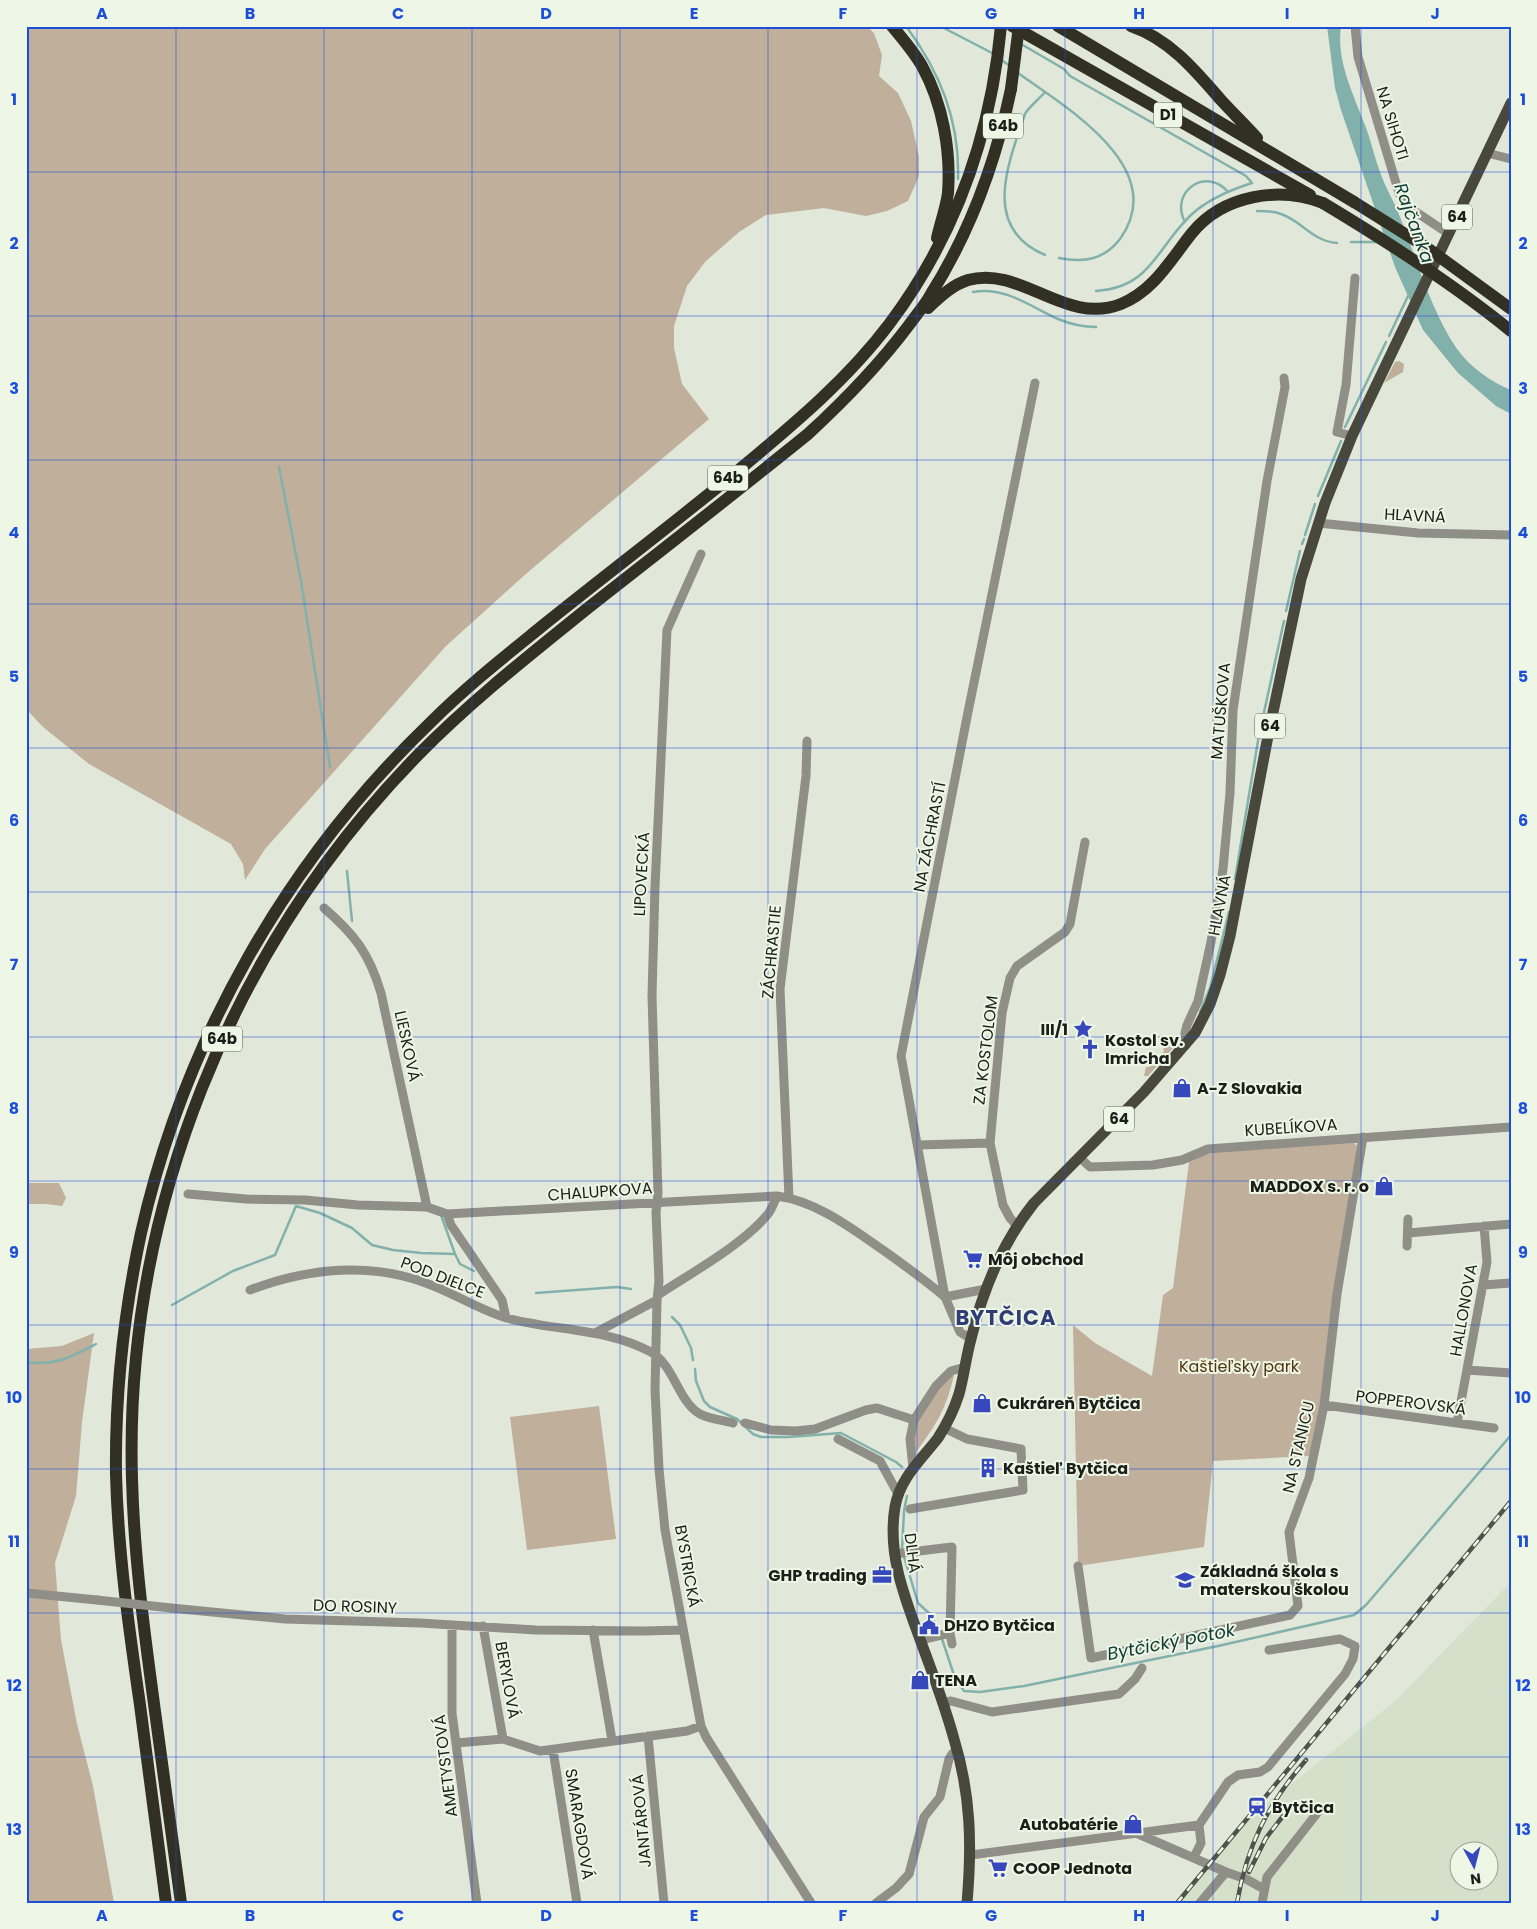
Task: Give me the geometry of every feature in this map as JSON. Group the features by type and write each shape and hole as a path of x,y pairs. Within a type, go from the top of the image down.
{"highway":[{"path":"892,26 922,66 936,97 945,133 949,165 948,195 933,255"},
{"name":"64b","path":"166,1903 120,1553 116,1476 118,1396 125,1326 142,1228 156,1175 174,1120 208,1034 244,964 288,892 334,828 384,769 434,718 475,682 711,492 816,404 887,327 904,304 933,255 950,224 964,190 988,118 995,81 1001,26"},
{"name":"D1","path":"1012,26 1323,203 1418,263 1511,330"},
{"name":"64b","path":"181,1903 136,1562 132,1476 133,1397 140,1325 148,1272 157,1231 170,1179 187,1126 222,1039 257,971 298,903 372,805 420,753 472,704 529,656 808,434 867,376 909,324 930,296 964,233 993,162 1003,128 1011,89 1019,26"},
{"name":"D1","path":"1058,26 1330,187 1426,247 1511,309"},
{"path":"1132,26 1160,40 1177,53 1207,82 1267,149"},
{"path":"909,324 950,289 967,281 984,278 1010,282 1072,306 1090,309 1111,307 1130,300 1148,288 1199,225 1226,205 1247,198 1272,195 1299,196 1323,203"}],"main road":[{"name":"64","path":"1448,234 1511,104"},
{"name":"HLAVNÁ","path":"1017,1226 1034,1204 1144,1092 1186,1045 1206,1015 1216,990 1224,960 1292,618 1318,523 1352,436 1448,234"},
{"name":"DLHÁ","path":"967,1903 971,1855 968,1799 957,1750 904,1596 900,1553 894,1519 898,1494 913,1468 944,1428 953,1412 971,1339 986,1289 996,1264 1017,1226"}],"street":[{"name":"NA SIHOTI","path":"1355,26 1358,57 1399,192 1410,208 1448,234"},
{"path":"1487,153 1511,159"},
{"path":"1352,436 1337,432 1346,386 1355,278"},
{"name":"MATUŠKOVA","path":"1186,1045 1185,1032 1198,1000 1211,942 1222,868 1230,793 1233,710 1267,481 1285,388 1284,378"},
{"name":"NA ZÁCHRASTÍ","path":"945,1297 901,1056 968,712 1035,384"},
{"name":"HLAVNÁ","path":"1318,523 1418,533 1511,535"},
{"name":"LIPOVECKÁ","path":"657,1202 653,966 667,630 701,554"},
{"name":"ZÁCHRASTIE","path":"789,1198 780,989 806,776 807,741"},
{"name":"ZA KOSTOLOM","path":"1017,1226 1003,1205 990,1143 1002,1013 1010,978 1017,966 1065,932 1070,924 1085,842"},
{"name":"LIESKOVÁ","path":"324,908 356,939 366,953 376,977 427,1207"},
{"name":"KUBELÍKOVA","path":"1080,1158 1090,1167 1153,1165 1182,1160 1208,1149 1511,1127"},
{"name":"NA STANICU","path":"1078,1566 1091,1658 1290,1615 1298,1606 1289,1532 1309,1478 1324,1405 1337,1294 1362,1137"},
{"path":"918,1144 990,1143"},
{"name":"CHALUPKOVA","path":"188,1194 246,1199 305,1200 358,1205 427,1207 447,1214 777,1196 789,1198 816,1208 837,1219 926,1280 945,1297"},
{"path":"595,1333 658,1298 717,1257 751,1231 768,1213 777,1196"},
{"name":"BYSTRICKÁ","path":"657,1202 658,1298 655,1355 655,1426 665,1530 701,1726 711,1745 811,1903"},
{"path":"447,1214 451,1225 502,1300 506,1318"},
{"path":"1408,1219 1408,1246"},
{"path":"1408,1233 1511,1224"},
{"name":"HALLONOVA","path":"1457,1423 1487,1262 1484,1226"},
{"name":"POD DIELCE","path":"250,1290 274,1281 324,1272 357,1269 383,1271 430,1284 506,1318 595,1333 642,1348 655,1355"},
{"path":"1483,1285 1511,1283"},
{"path":"971,1339 960,1332 945,1297 986,1289"},
{"path":"655,1355 668,1369 691,1406 700,1414 733,1423"},
{"path":"913,1468 910,1439 914,1420 936,1386 951,1371 965,1367"},
{"name":"HALLONOVA","path":"1467,1370 1511,1373"},
{"name":"POPPEROVSKÁ","path":"1324,1405 1494,1428"},
{"path":"745,1423 771,1430 796,1431 815,1428 877,1408 914,1420"},
{"path":"910,1509 1023,1490 1021,1449 967,1439 944,1428"},
{"path":"838,1439 880,1461 898,1494"},
{"path":"900,1553 952,1547 943,1634 952,1644"},
{"name":"DO ROSINY","path":"26,1593 285,1619 483,1626 536,1630 644,1632 684,1630"},
{"name":"AMETYSTOVÁ","path":"452,1625 452,1713 477,1903"},
{"name":"BERYLOVÁ","path":"483,1626 503,1739"},
{"path":"593,1630 612,1740"},
{"path":"920,1640 943,1634"},
{"path":"1194,1857 1201,1843 1200,1824 1228,1782 1238,1776 1260,1772 1268,1767 1345,1674 1353,1659 1355,1646 1340,1639 1269,1650"},
{"path":"942,1703 951,1701 992,1712 1119,1694 1135,1679 1142,1668"},
{"path":"456,1743 503,1739 540,1751 648,1736 701,1726"},
{"name":"JANTÁROVÁ","path":"648,1736 664,1903"},
{"name":"SMARAGDOVÁ","path":"553,1750 577,1903"},
{"path":"876,1903 896,1888 909,1874 924,1817 940,1797 949,1759 957,1750"},
{"path":"1262,1903 1267,1877 1318,1812"},
{"path":"971,1855 1200,1824"},
{"path":"1134,1832 1246,1879 1264,1890"},
{"path":"1200,1903 1226,1872"}],"shaded area":[{"path":"1511,1582 1511,1903 1178,1903 1235,1829 1395,1701"}],"green space":[{"path":"26,26 867,26 874,33 882,55 879,76 898,93 911,121 919,157 919,176 908,201 887,211 866,216 824,208 766,215 739,232 705,262 687,286 674,326 674,348 682,384 709,419 527,573 446,646 265,849 245,880 243,864 231,844 89,764 43,727 26,709"},
{"path":"1399,361 1404,364 1403,372 1384,383 1395,362"},
{"path":"1172,1044 1173,1048 1148,1076 1144,1076 1146,1067 1149,1067 1164,1051 1163,1047"},
{"name":"Kaštieľsky park","path":"1352,1140 1357,1146 1320,1404 1309,1456 1213,1461 1204,1547 1078,1566 1073,1325 1095,1343 1152,1376 1163,1295 1173,1288 1189,1162 1204,1154"},
{"path":"26,1183 59,1183 66,1198 62,1206 26,1204"},
{"path":"94,1333 82,1422 76,1496 55,1563 61,1640 77,1724 93,1786 114,1903 26,1903 26,1349 62,1346"},
{"path":"953,1375 951,1388 943,1408 934,1426 914,1455 914,1426 937,1389"},
{"path":"599,1406 616,1539 527,1550 510,1417"}],"water":[{"path":"1327,26 1341,26 1341,52 1351,89 1382,178 1398,211 1425,285 1440,318 1457,349 1468,362 1496,383 1511,390 1511,414 1496,406 1458,373 1423,330 1395,267 1341,110 1335,88"}],"waterway":[{"path":"906,26 929,61 946,98 956,137 958,179"},
{"path":"940,26 994,54"},
{"path":"991,26 997,30"},
{"path":"1021,44 1064,69 1070,76 1246,176 1252,183 1220,196 1198,209 1179,228 1141,274 1129,282 1114,288 1096,291"},
{"path":"1000,59 1010,66"},
{"path":"1018,73 1061,103 1106,142 1123,164 1132,188 1132,213 1120,239 1114,246 1100,256 1085,260 1059,258"},
{"path":"1045,92 1025,114 1012,153 1005,193 1006,212 1012,229 1025,243 1045,255"},
{"path":"1185,222 1181,211 1182,201 1186,192 1192,186 1201,182 1210,182 1219,185 1228,192"},
{"path":"1257,211 1281,214 1321,239 1337,243"},
{"path":"1351,242 1377,242"},
{"path":"973,292 985,291 1007,295 1063,321 1081,326 1096,327"},
{"path":"1389,336 1409,294"},
{"path":"1345,427 1386,342"},
{"path":"1318,496 1341,441"},
{"path":"279,467 301,581 330,767"},
{"path":"1305,535 1315,504"},
{"path":"1302,544 1304,539"},
{"path":"1286,611 1300,551"},
{"path":"1235,879 1259,735 1284,621"},
{"path":"347,871 352,921"},
{"path":"1200,1012 1210,988 1229,912"},
{"name":"Bytčický potok","path":"172,1305 233,1271 275,1255 296,1206 320,1213 352,1228 372,1245 393,1250 455,1254 460,1264 474,1271"},
{"path":"441,1215 455,1254"},
{"name":"Bytčický potok","path":"536,1293 617,1287 631,1289"},
{"name":"Bytčický potok","path":"672,1317 680,1325 691,1348 693,1360"},
{"name":"Bytčický potok","path":"26,1362 46,1363 62,1359 96,1344"},
{"name":"Bytčický potok","path":"695,1369 696,1381 704,1401 710,1407 737,1419 753,1434 761,1437 788,1437 841,1433 902,1467"},
{"name":"Bytčický potok","path":"907,1496 904,1511 902,1550 918,1603 931,1615 939,1630 955,1678 964,1691 980,1692 1024,1686 1218,1646 1354,1615 1366,1605 1511,1435"}],"railway":[{"path":"1177,1903 1511,1501"},
{"path":"1237,1903 1247,1862 1261,1826 1270,1809 1306,1760"},
{"path":"1249,1872 1266,1838 1283,1816"}],"place":[{"name":"III/1","path":"1083,1029"},
{"name":"Kostol sv. Imricha","path":"1090,1049"},
{"name":"A-Z Slovakia","path":"1182,1088"},
{"name":"MADDOX s. r. o","path":"1384,1186"},
{"name":"Môj obchod","path":"973,1259"},
{"name":"Cukráreň Bytčica","path":"982,1403"},
{"name":"Kaštieľ Bytčica","path":"988,1468"},
{"name":"GHP trading","path":"882,1575"},
{"name":"Základná škola s materskou školou","path":"1185,1580"},
{"name":"DHZO Bytčica","path":"929,1625"},
{"name":"TENA","path":"920,1680"},
{"name":"Bytčica","path":"1257,1807"},
{"name":"Autobatérie","path":"1133,1824"},
{"name":"COOP Jednota","path":"998,1868"}],"district":[{"name":"BYTČICA","path":"1006,1318"}],"water label":[{"name":"Rajčanka","path":"1414,223"}]}
